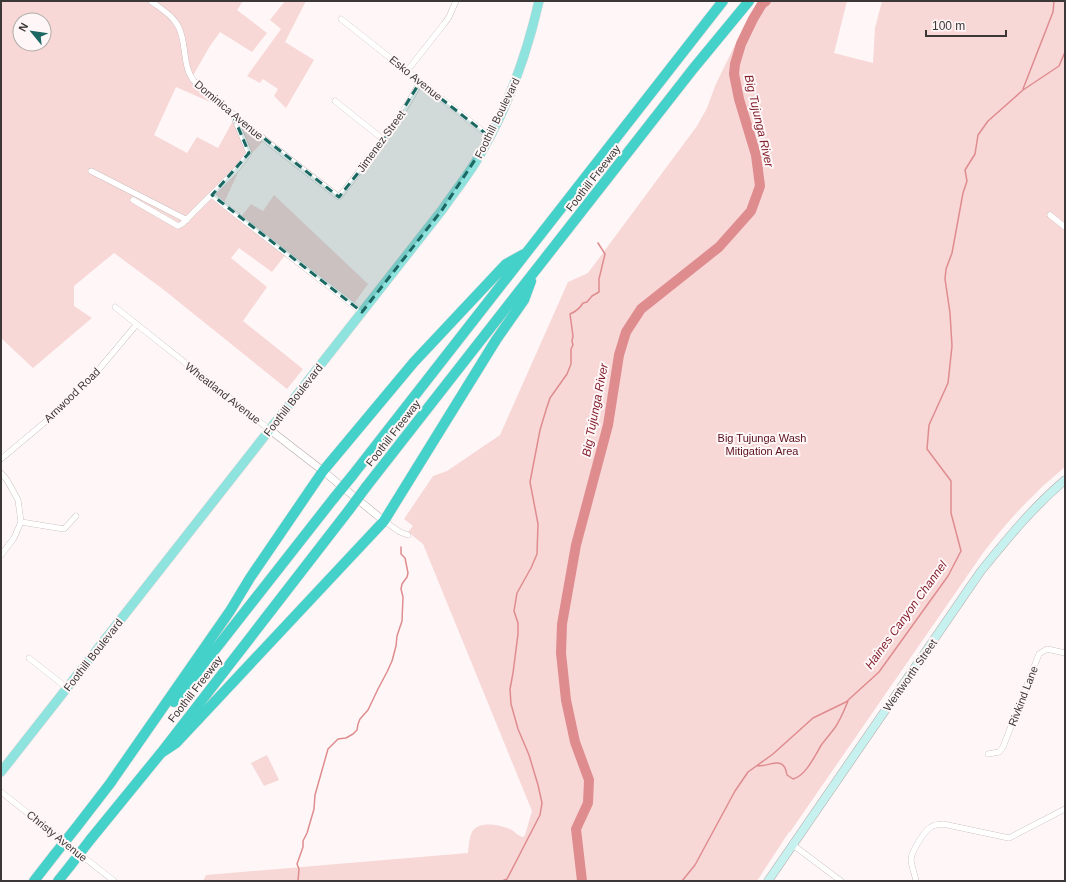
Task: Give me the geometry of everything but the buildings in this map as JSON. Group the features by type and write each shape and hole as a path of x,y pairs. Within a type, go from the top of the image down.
{"highway":[{"name":"Foothill Freeway","path":"34,881 723,1"},
{"name":"Foothill Freeway","path":"58,881 161,753 366,487 693,69 749,1"},
{"path":"109,785 230,611 250,578 323,471 414,362 506,264 524,254"},
{"path":"161,753 176,743 384,521 496,340 524,300 536,270"}],"main road":[{"name":"Foothill Boulevard","path":"1,772 442,210 468,173 490,137 508,99 530,39 539,1"},
{"name":"Wentworth Street","path":"768,881 981,571 1031,511 1065,480"}],"street":[{"name":"Dominica Avenue","path":"151,1 172,18 179,27 183,38 185,58 193,80 280,152 339,197"},
{"path":"407,71 446,21 453,10 456,1"},
{"name":"Esko Avenue","path":"341,19 490,137"},
{"name":"Jimenez Street","path":"339,197 384,140 420,82"},
{"path":"335,101 384,140"},
{"path":"133,200 178,226 187,220 237,169 249,153 232,113"},
{"path":"91,171 187,220"},
{"path":"212,195 362,312"},
{"path":"1050,215 1065,227"},
{"name":"Wheatland Avenue","path":"115,307 384,521 400,532 408,535"},
{"name":"Arnwood Road","path":"1,459 63,407 100,368 137,324"},
{"path":"1,473 7,480 18,500 21,522 14,538 1,555"},
{"path":"21,522 64,529 76,516"},
{"name":"Rivkind Lane","path":"988,754 999,752 1003,747 1039,654 1046,649 1065,652"},
{"path":"29,658 67,688"},
{"name":"Christy Avenue","path":"1,792 114,881"},
{"path":"916,881 911,859 915,849 924,835 930,827 936,824 943,824 1009,838 1065,809"},
{"path":"793,845 841,881"}],"highlighted area":[{"path":"420,82 490,137 442,210 362,312 212,195 249,153 232,113 339,197 384,140"}],"green space":[{"path":"1,1 243,1 237,10 267,33 252,52 220,32 191,79 219,106 176,87 154,135 187,153 197,137 218,148 235,117 265,139 242,164 222,207 241,217 251,204 263,211 274,195 368,284 353,305 286,254 272,272 239,248 231,258 267,287 243,321 303,369 287,389 164,290 114,253 74,286 74,306 92,318 33,368 1,338"},
{"path":"285,1 306,1 285,42 314,60 286,108 274,96 278,89 263,79 260,83 247,76 281,29 270,20"},
{"name":"Big Tujunga Wash Mitigation Area","path":"765,1 847,1 834,53 873,63 875,28 882,1 1065,1 1065,467 1021,508 983,553 789,832 757,881 203,881 206,875 468,853 470,839 475,828 490,824 510,829 523,837 525,835 532,811 423,544 408,532 413,526 404,519 433,476 447,471 500,435 568,282 588,273 697,126 707,108 715,86 745,24"},
{"path":"267,755 279,780 264,786 251,763"}],"waterway":[{"name":"Big Tujunga River","path":"582,881 576,829 588,803 589,780 575,742 566,700 561,653 562,624 576,545 608,425 619,355 626,332 641,309 719,247 751,211 760,186 756,155 739,99 734,74 735,64 741,44 753,19 762,4 766,1"},
{"path":"1023,89 1053,12 1054,1"},
{"name":"Haines Canyon Channel","path":"682,881 695,865 735,791 748,772 773,754 813,718 846,702 879,672 948,576 961,551 951,513 951,481 927,449 929,425 948,383 952,346 950,313 945,279 946,269 952,253 963,193 967,181 965,170 975,154 978,135 988,121 1023,90 1059,66 1065,52"},
{"path":"502,881 507,879 540,815 542,803 529,755 518,729 511,704 510,689 518,634 518,623 514,611 517,593 537,554 538,524 530,482 540,430 550,398 567,374 571,364 573,336 570,314 599,292 599,279 605,254 598,243"},
{"path":"298,881 299,869 297,864 314,809 315,795 328,749 338,739 346,738 357,730 360,719 368,710 392,661 397,636 402,621 403,597 401,589 408,573 405,558 401,554 401,547"},
{"path":"758,766 780,763 783,765 787,775 793,779 798,777 806,770 822,744 836,726 848,701"}]}
